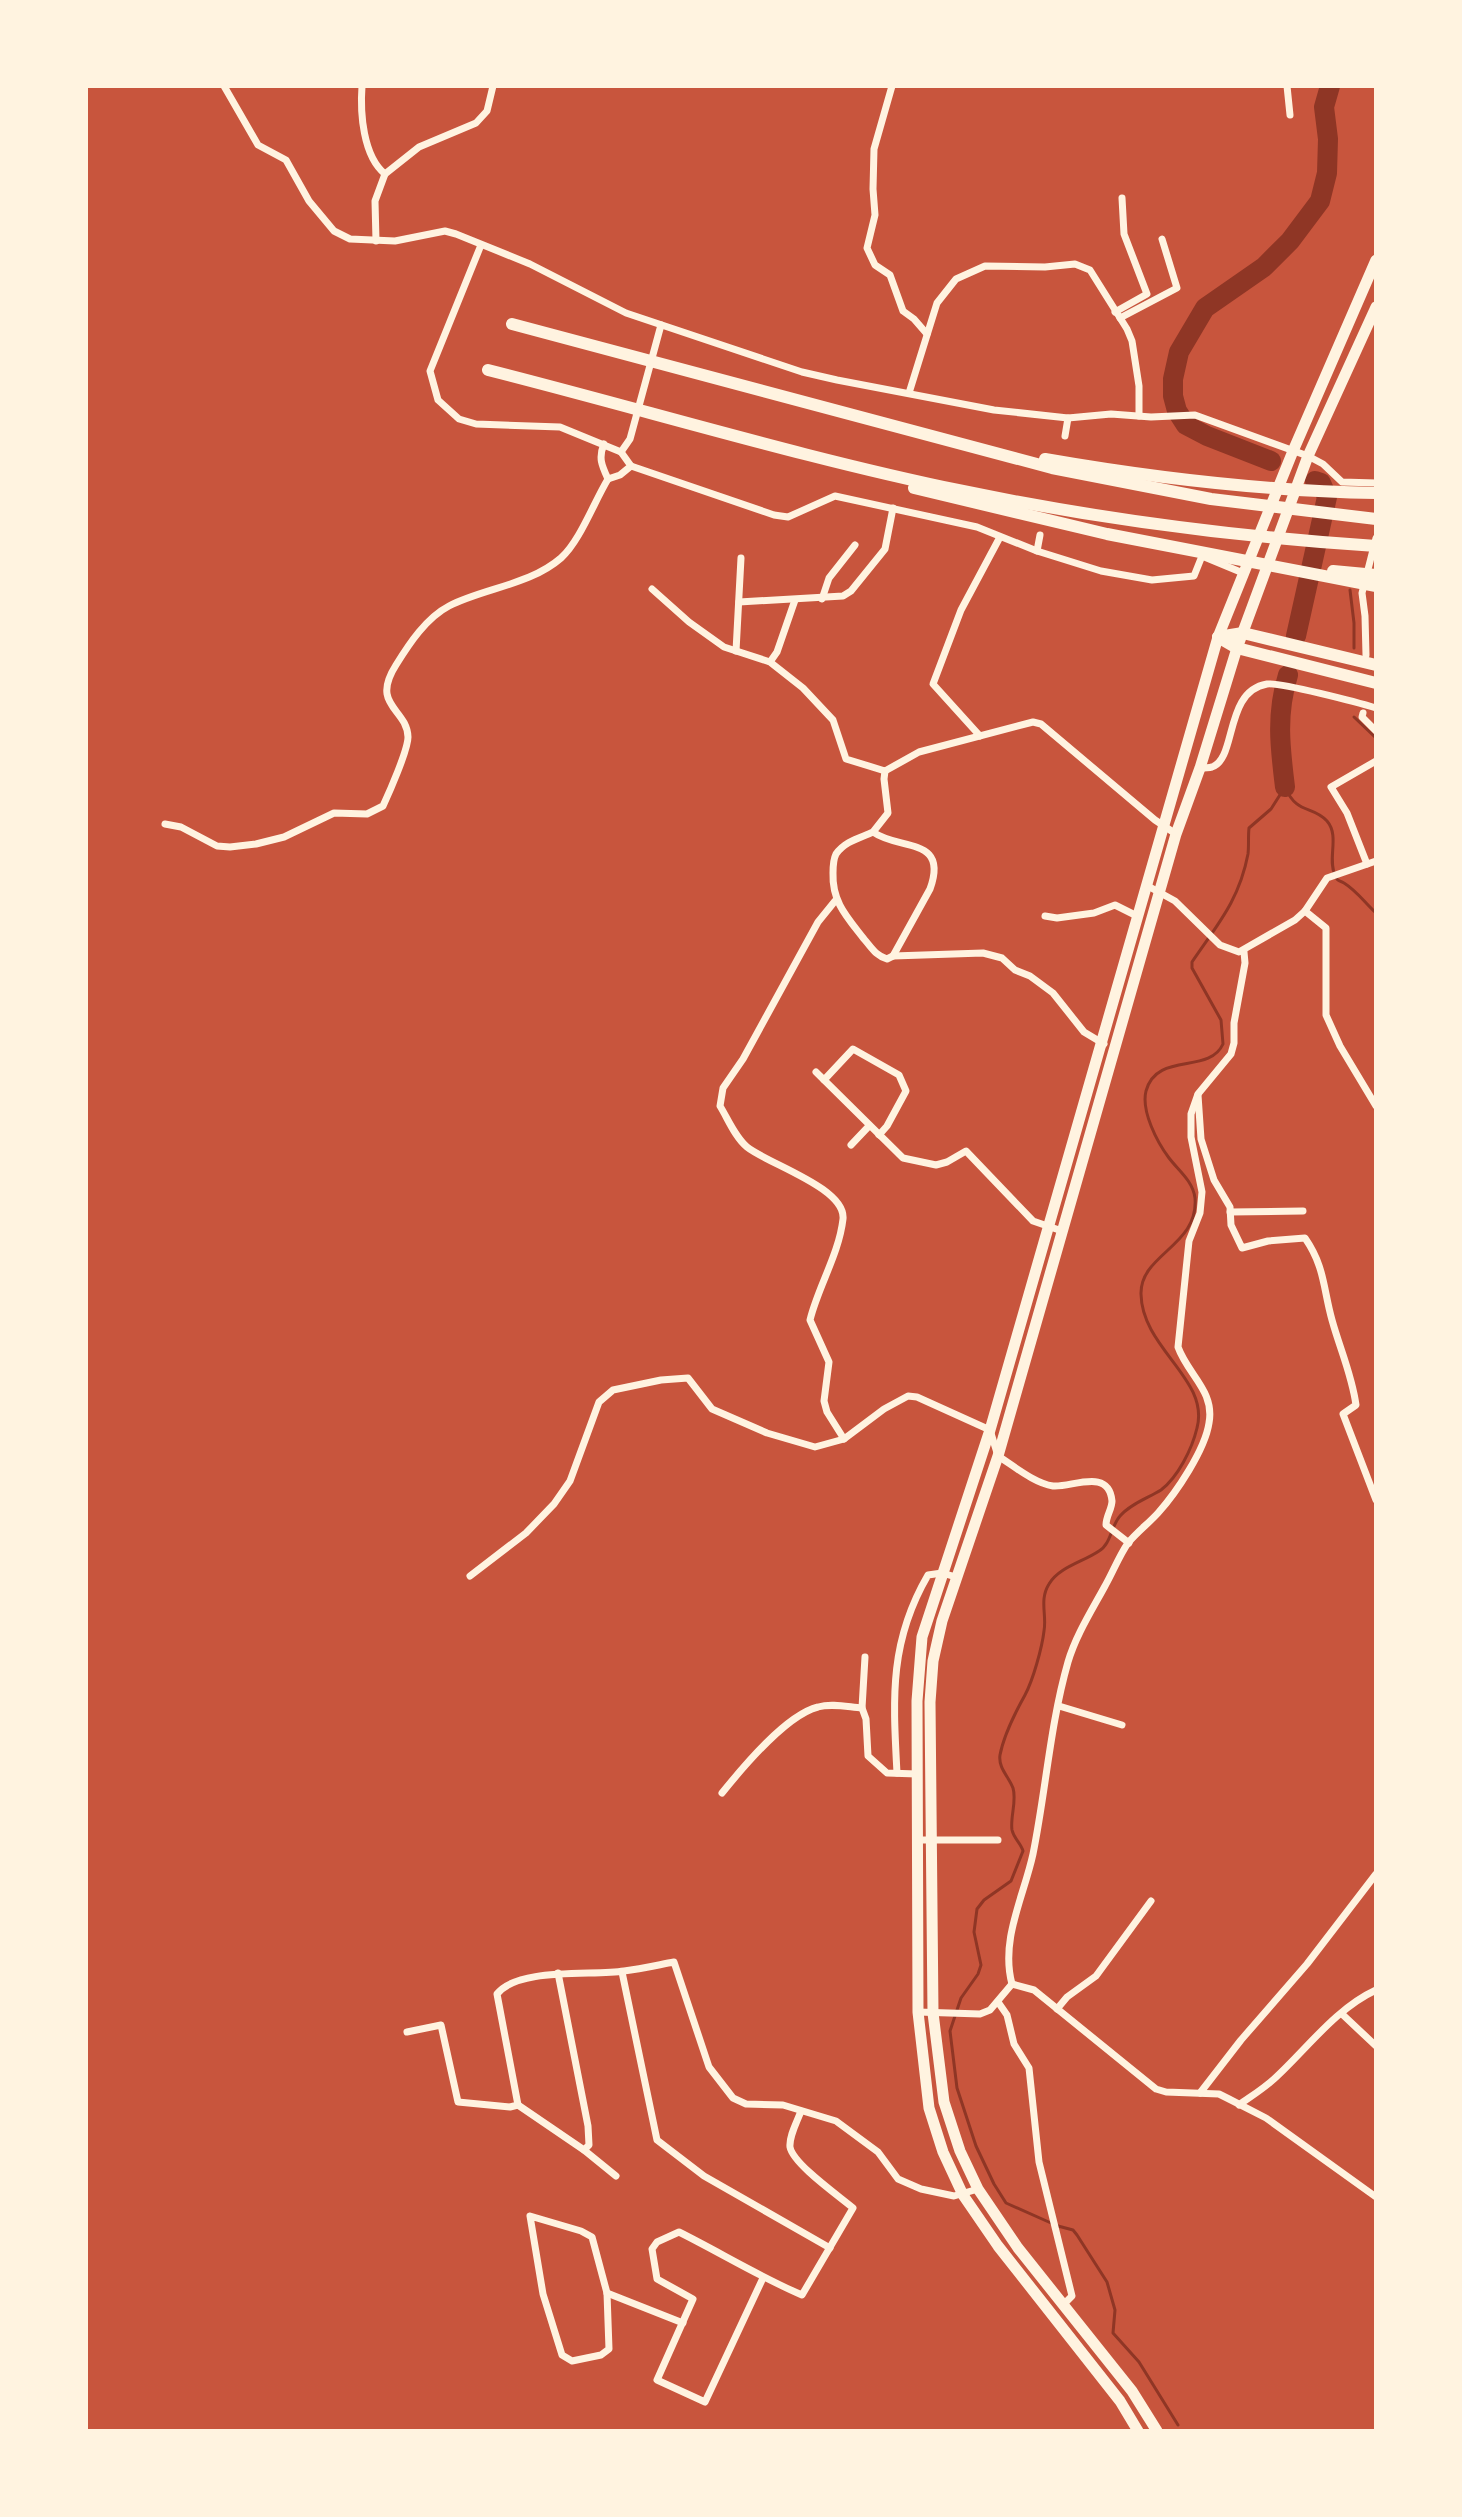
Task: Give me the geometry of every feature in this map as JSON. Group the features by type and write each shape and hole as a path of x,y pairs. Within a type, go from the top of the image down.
{"highway":[{"path":"512,324 1052,468 1211,499 1376,519"},
{"path":"488,370 813,456 1014,501 1202,531 1376,546"},
{"path":"960,444 1098,468 1213,482 1376,492"},
{"path":"813,456 888,482 1107,534 1258,564 1375,581"},
{"path":"1218,637 1243,633 1376,665"},
{"path":"1218,637 1237,648 1376,683"}],"main road":[{"path":"1138,2431 1120,2401 998,2246 963,2195 943,2152 929,2108 918,2012 917,1701 922,1637 990,1430 1218,637 1293,451 1376,260"},
{"path":"1157,2431 1132,2391 1018,2248 978,2189 960,2151 944,2102 933,2013 930,1702 933,1661 942,1621 998,1456 1176,834 1237,648 1308,456 1376,307"}],"street":[{"path":"224,86 258,145 286,160 309,201 334,231 350,239 395,241 445,231 530,264 660,330 802,372 994,410 1068,418 1111,414 1151,417 1195,415 1308,456 1323,464 1342,482 1376,483"},
{"path":"362,86 364,127 375,166 385,174"},
{"path":"376,241 375,201 385,174 419,147 476,123 487,111 493,86"},
{"path":"892,86 874,149 875,215 867,248 875,265 890,275 903,311 927,334"},
{"path":"1287,86 1290,115"},
{"path":"1117,315 1147,294 1124,234 1122,198"},
{"path":"1117,315 1177,288 1162,239"},
{"path":"481,245 430,371 438,400 459,419 476,424 560,427 621,452 631,466 774,515 788,517 835,496 977,527 1037,551 1101,571 1152,580 1194,576 1202,556 1243,573"},
{"path":"909,393 937,303 956,279 985,266 1083,266 1090,270 1132,341 1139,386 1139,416"},
{"path":"621,452 630,439 660,330"},
{"path":"1065,436 1068,418"},
{"path":"604,444 600,454 601,465 608,479"},
{"path":"165,824 181,827 217,846 230,847 284,837 334,813 367,814 383,806 408,737 404,725 387,702 387,686 394,668 433,617 448,607 508,585 561,558 608,479 620,475 631,466"},
{"path":"739,602 836,599 851,591 881,557 889,537 893,508"},
{"path":"1037,551 1040,535"},
{"path":"980,736 933,684 961,610 1000,537"},
{"path":"1366,655 1362,593 1376,538"},
{"path":"822,599 829,578 855,545"},
{"path":"736,651 741,558"},
{"path":"652,589 712,640 770,662 803,688 833,720 846,759 885,771 919,752 1033,722 1041,724 1176,834"},
{"path":"770,662 777,652 795,600"},
{"path":"1200,768 1214,767 1222,760 1241,703 1249,692 1267,684 1376,708"},
{"path":"1363,713 1362,717 1376,731"},
{"path":"1146,885 1175,901 1214,940 1232,951 1244,952 1295,920 1305,911 1327,878 1372,863 1331,787 1376,761"},
{"path":"885,771 888,813 873,832 859,835 838,851 833,862 835,901 877,956 887,959 893,956 983,953 997,956 1053,993 1084,1032 1114,1048"},
{"path":"873,832 880,837 917,845 927,851 933,862 934,877 930,889 893,956"},
{"path":"835,901 818,922 743,1059 723,1088 720,1106 745,1146 822,1188 841,1209 843,1217 839,1236 810,1320 829,1362 824,1401 827,1412 844,1439"},
{"path":"1045,916 1057,918 1094,913 1115,905 1137,916"},
{"path":"1305,911 1326,928 1325,1002 1331,1029 1376,1106"},
{"path":"1012,1984 1007,1964 1011,1935 1033,1851 1059,1706 1074,1646 1129,1543 1173,1493 1209,1428 1207,1393 1183,1361 1178,1347 1189,1241 1200,1213 1202,1192 1191,1137 1191,1114 1198,1094 1231,1054 1244,952"},
{"path":"824,1080 853,1049 899,1075 906,1091 879,1135"},
{"path":"816,1072 903,1158 936,1165 966,1151 1033,1221 1062,1231"},
{"path":"1198,1094 1201,1139 1242,1248 1268,1241 1305,1238 1318,1257 1332,1321 1353,1382 1356,1405 1343,1414 1376,1500"},
{"path":"851,1145 869,1126"},
{"path":"1230,1212 1303,1211"},
{"path":"470,1576 526,1533 554,1504 570,1481 599,1402 613,1390 688,1378 712,1409 767,1433 815,1447 844,1439 884,1409 908,1396 1004,1434"},
{"path":"990,1430 998,1456 1021,1471 1053,1486 1094,1480 1102,1485 1110,1493 1112,1504 1106,1525 1129,1543"},
{"path":"897,1773 894,1688 900,1643 916,1596 928,1575 942,1573 956,1577"},
{"path":"865,1657 862,1708 866,1719 868,1756 887,1773 917,1774"},
{"path":"722,1793 766,1743 809,1710 826,1706 862,1708"},
{"path":"1059,1706 1122,1725"},
{"path":"917,1840 998,1840"},
{"path":"1200,2093 1307,1964 1376,1874"},
{"path":"1057,2009 1067,1997 1096,1976 1151,1901"},
{"path":"616,2176 518,2105 497,1994 503,1987 558,1973 622,1972 674,1962 709,2067 733,2098 746,2104 783,2105 836,2121 878,2152 898,2179 942,2195 963,2195 978,2189"},
{"path":"622,1972 657,2140 704,2176 830,2248"},
{"path":"558,1973 588,2126 589,2145 584,2150"},
{"path":"918,2012 980,2014 990,2010 1012,1984"},
{"path":"1012,1984 1034,1990 1156,2089 1219,2094 1266,2118 1376,2197"},
{"path":"1239,2105 1273,2080 1356,2001 1376,1990"},
{"path":"998,2002 1007,2015 1014,2044 1029,2068 1039,2162 1072,2296 1063,2305"},
{"path":"1342,2014 1376,2046"},
{"path":"407,2032 441,2025 458,2102 518,2105"},
{"path":"763,2278 705,2402 657,2380 693,2299 657,2279 652,2249 657,2242 679,2232 753,2269 763,2278 802,2295 853,2208 799,2163 790,2149 801,2111"},
{"path":"530,2216 592,2237 607,2293 609,2349 601,2355 572,2361 562,2355 543,2294 530,2216"},
{"path":"607,2293 683,2323"}],"waterway":[{"path":"1271,461 1186,425 1177,411 1173,379 1179,352 1205,308 1264,267 1290,241 1320,201 1327,173 1328,139 1324,107 1330,86"},
{"path":"1296,636 1327,497 1321,483 1315,481"},
{"path":"1350,590 1354,648"},
{"path":"1285,787 1280,717 1288,675"},
{"path":"1354,717 1376,738"},
{"path":"1285,787 1295,802 1327,821 1333,834 1332,862 1337,879 1376,913"},
{"path":"1051,2223 1006,2203 994,2184 976,2146 957,2088 950,2031 961,1998 981,1965 974,1932 977,1909 984,1900 1011,1881 1023,1851 1012,1830 1014,1793 1000,1755 1037,1664 1044,1631 1046,1590 1059,1573 1103,1548 1124,1512 1161,1490 1173,1478 1184,1462 1197,1428 1198,1410 1194,1394 1144,1314 1141,1294 1143,1280 1188,1228 1194,1214 1195,1198 1188,1181 1155,1135 1146,1108 1146,1091 1161,1071 1207,1059 1223,1044 1221,1020 1192,968 1192,962 1226,912 1239,886 1248,854 1249,828 1271,809 1285,787"},
{"path":"1058,2226 1073,2230 1107,2282 1115,2310 1113,2333 1139,2362 1178,2425"}]}
